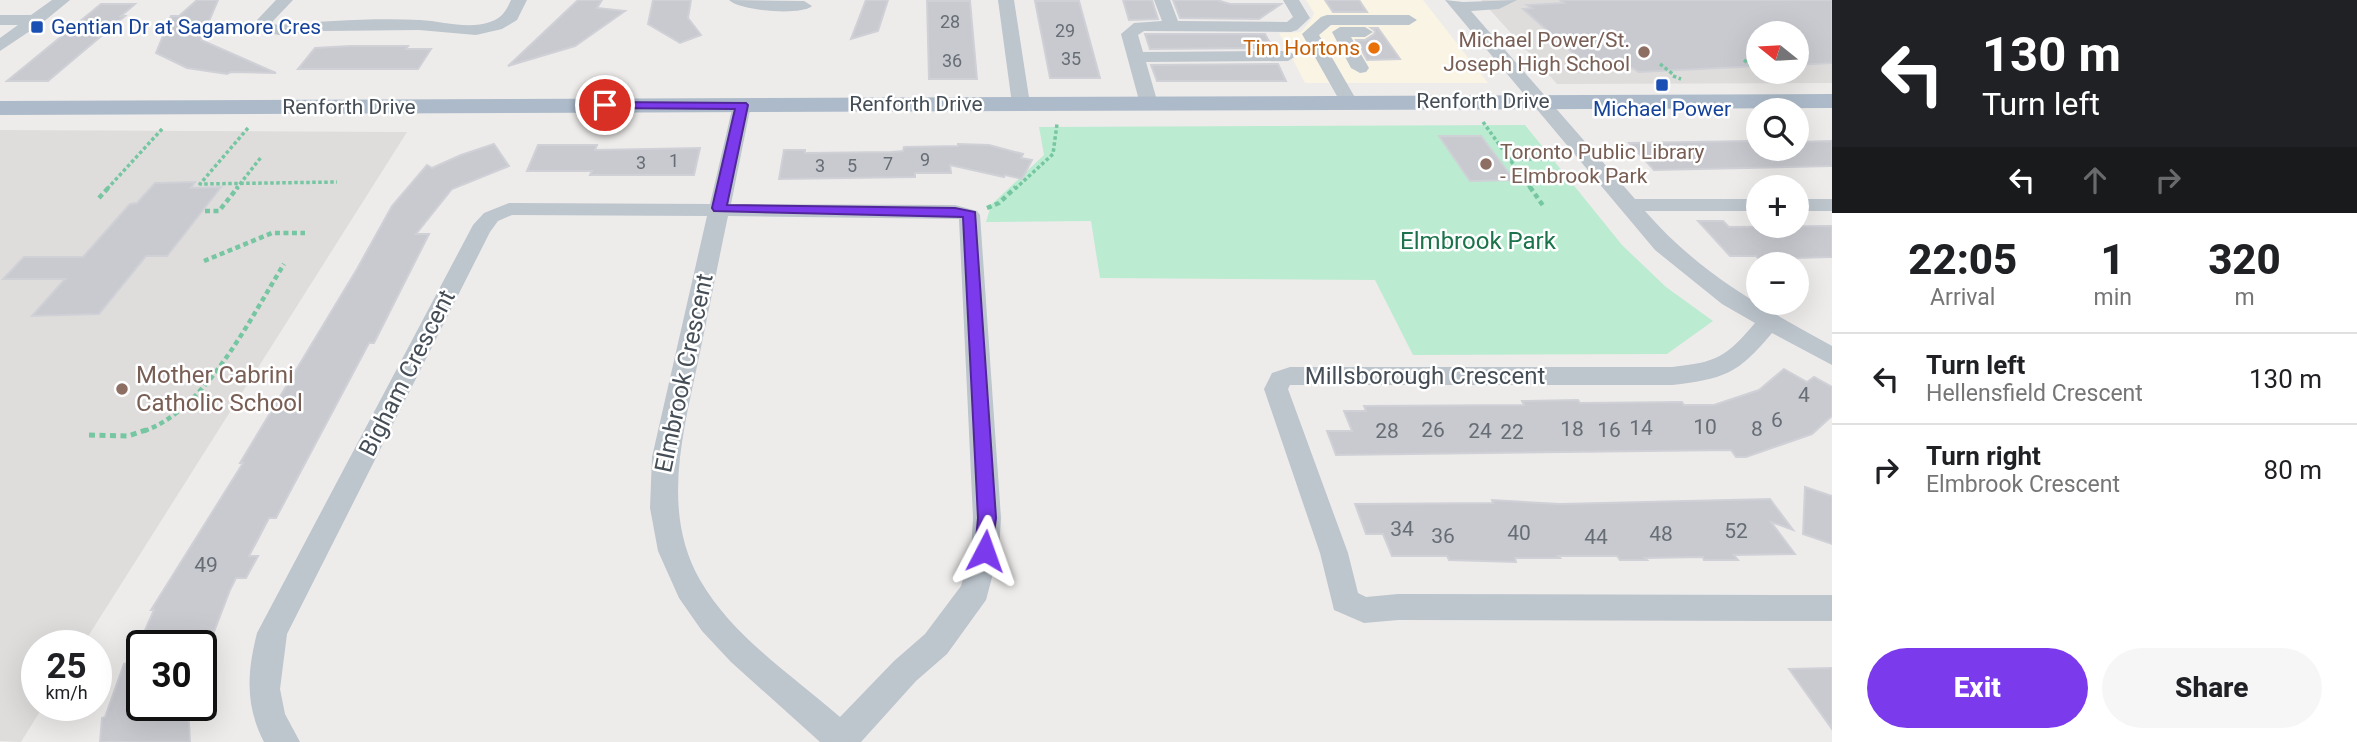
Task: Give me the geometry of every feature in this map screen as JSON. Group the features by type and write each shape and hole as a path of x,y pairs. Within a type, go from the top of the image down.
{"main road":[{"name":"Renforth Drive","path":"0,108 1832,101"}],"street":[{"path":"0,46 62,0"},
{"path":"285,0 265,20 265,28 279,30 324,26 419,25 476,30 496,26 511,17 519,0"},
{"path":"737,0 749,5 804,6"},
{"path":"1006,0 1021,104"},
{"path":"1162,0 1171,27"},
{"path":"1149,104 1129,34 1131,30 1140,26 1291,27 1302,18 1291,0"},
{"path":"1456,4 1500,5 1509,0"},
{"path":"1456,4 1672,253 1730,299 1832,357"},
{"path":"0,20 36,20"},
{"path":"1348,101 1310,34 1327,20 1412,26 1340,32 1360,68"},
{"path":"1135,57 1288,56"},
{"name":"Elmbrook Crescent","path":"742,105 661,484 674,561 705,613 734,645 842,741"},
{"path":"1629,205 1746,205"},
{"path":"1809,205 1832,205"},
{"name":"Bigham Crescent","path":"283,742 272,726 263,702 265,663 272,633 480,230 491,217 509,209 719,208 955,212 970,215"},
{"path":"842,741 905,671 936,644 975,591 985,551 987,518 970,215"},
{"name":"Millsborough Crescent","path":"1768,323 1738,359 1725,368 1710,372 1672,376 1290,376 1281,379 1276,389 1334,553 1345,601 1364,610 1398,607 1832,608"}],"path":[{"path":"1660,64 1674,75"},
{"path":"1483,122 1544,207"},
{"path":"970,215 999,203 1053,154 1057,124"},
{"path":"99,198 163,128"},
{"path":"247,128 200,184 337,182"},
{"path":"205,211 219,211 262,156"},
{"path":"1510,159 1552,159"},
{"path":"204,261 272,233 305,233"},
{"path":"89,435 134,435 164,423 179,411 202,388 284,264"}],"shaded area":[{"path":"1306,0 1423,0 1488,83 1305,83 1279,33 1301,32 1311,20 1314,13"},
{"name":"Michael Power/St. Joseph High School","path":"1481,0 1832,0 1832,83 1810,83 1810,21 1746,21 1746,83 1557,84"},
{"name":"Mother Cabrini Catholic School","path":"0,130 407,132 92,630 21,630 21,721 34,721 21,742 0,741"}],"green space":[{"name":"Elmbrook Park","path":"1525,125 1622,245 1666,287 1713,321 1667,354 1413,355 1375,280 1100,278 1091,221 986,222 991,205 1044,155 1039,127"}],"building":[{"path":"197,0 218,0 201,40 276,73 227,74 187,68 156,53 171,16 179,16"},
{"path":"578,0 602,0 597,8 625,11 575,46 508,66"},
{"path":"653,0 691,0 688,18 701,35 680,43 648,24"},
{"path":"866,0 888,0 878,31 851,39"},
{"path":"1123,0 1152,0 1158,19 1129,20"},
{"path":"1173,0 1281,4 1259,19 1180,18"},
{"path":"1325,0 1359,0 1367,12 1333,12"},
{"name":"Michael Power/St. Joseph High School","path":"1560,0 1832,0 1832,63 1810,64 1810,21 1746,21 1746,67 1639,72 1632,68 1592,70 1523,9 1532,8 1527,5 1564,3"},
{"path":"927,1 970,1 977,79 929,79"},
{"path":"1035,1 1079,1 1100,78 1050,78"},
{"path":"101,4 135,4 121,16 125,16 48,81 7,81"},
{"name":"Tim Hortons","path":"1371,28 1378,28 1400,59 1367,60 1356,40 1365,40 1374,34 1375,31"},
{"path":"1145,34 1265,34 1273,48 1150,49"},
{"path":"408,46 406,49 431,49 418,69 298,69 315,48"},
{"path":"1278,64 1286,81 1157,81 1151,65"},
{"name":"Toronto Public Library - Elmbrook Park","path":"1439,136 1481,136 1514,180 1470,181"},
{"path":"1746,141 1746,161 1809,161 1809,142 1832,141 1832,166 1654,170 1629,143"},
{"path":"494,144 509,166 452,189 416,234 429,234 374,343 369,343 276,518 269,518 249,556 258,556 246,578 236,578 215,630 145,630 154,610 151,610 243,463 240,463 392,206 427,165 432,168"},
{"path":"538,145 597,145 595,150 700,148 694,175 590,175 592,171 527,171"},
{"path":"989,145 1023,154 1021,158 1032,160 1022,179 950,165 951,173 915,173 915,177 779,179 784,150 805,150 805,153 891,152 903,151 904,147"},
{"path":"195,182 191,188 221,187 167,256 146,256 99,314 32,316 65,279 3,279 24,257 83,257 130,204 137,203 155,183"},
{"path":"1698,221 1723,221 1729,227 1746,227 1746,238 1809,238 1809,226 1832,226 1832,257 1809,258 1809,252 1746,252 1746,256 1730,256"},
{"path":"1784,369 1807,382 1814,377 1832,387 1832,416 1812,434 1746,457 1736,457 1731,450 1336,455 1327,431 1352,431 1344,411 1366,411 1364,406 1524,405 1522,401 1578,400 1580,403 1682,402 1684,405 1714,405 1759,390"},
{"path":"1805,487 1832,496 1832,544 1803,534"},
{"path":"1770,499 1793,530 1771,522 1795,554 1734,555 1738,560 1704,560 1703,557 1620,560 1617,556 1558,556 1560,558 1515,558 1516,562 1449,560 1447,556 1392,556 1383,534 1366,534 1355,504 1493,503 1492,500 1560,504"},
{"path":"124,664 126,721 189,721 190,742 100,742 102,721 112,721 112,697"},
{"path":"1832,668 1832,729 1789,669"}],"place":[{"name":"Gentian Dr at Sagamore Cres","path":"37,27"},
{"name":"Tim Hortons","path":"1374,48"},
{"name":"Michael Power/St. Joseph High School","path":"1644,52"},
{"name":"Michael Power","path":"1662,85"},
{"name":"Toronto Public Library - Elmbrook Park","path":"1486,164"},
{"name":"Mother Cabrini Catholic School","path":"122,389"}],"route":[{"path":"605,105 742,105 719,208 955,212 970,215 987,518 985,551"}]}
